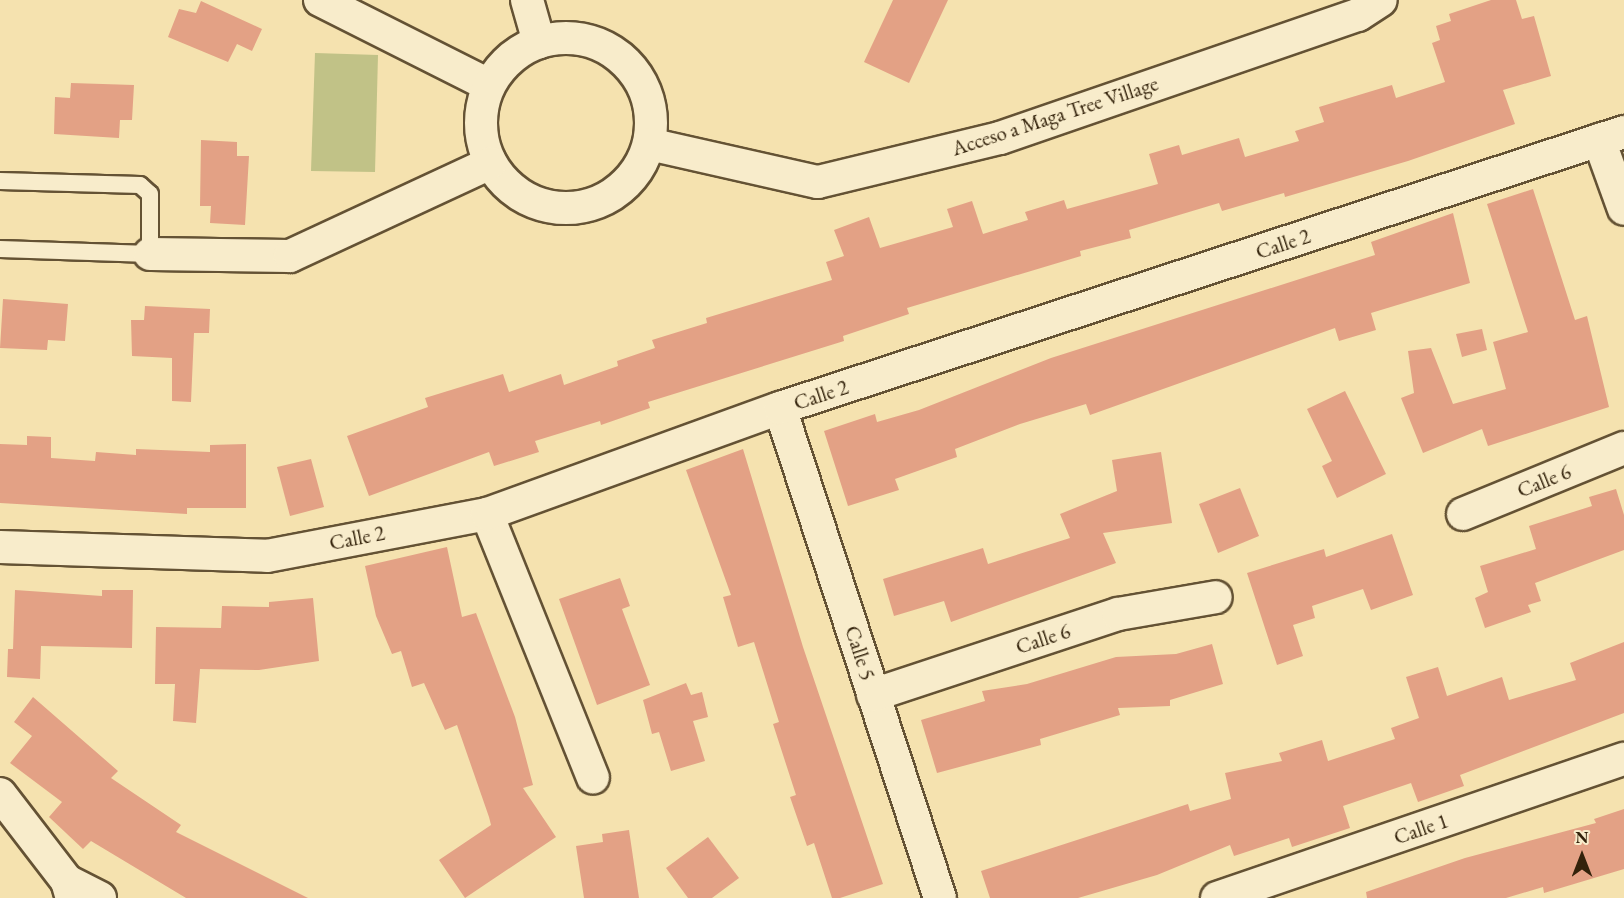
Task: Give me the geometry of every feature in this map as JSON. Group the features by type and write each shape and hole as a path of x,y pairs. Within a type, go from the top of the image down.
{"street":[{"path":"320,0 489,85"},
{"path":"526,0 539,42"},
{"name":"Acceso a Maga Tree Village","path":"649,144 818,182 1000,138 1358,15 1381,0"},
{"path":"565,38 590,42 614,53 633,71 646,93 649,144 636,171 616,192 580,206 561,208 533,201 508,186 490,163 481,138 481,111 489,85 502,66 539,42 565,38"},
{"path":"1612,136 1624,210"},
{"name":"Calle 2","path":"0,547 267,556 487,514 780,408 1612,136"},
{"path":"150,254 290,256 490,163"},
{"name":"Calle 5","path":"780,408 939,898"},
{"name":"Calle 6","path":"1463,514 1624,448"},
{"path":"487,514 593,778"},
{"name":"Calle 6","path":"873,695 1118,614 1216,597"},
{"name":"Calle 1","path":"1217,898 1624,759"},
{"path":"0,794 69,890 100,898"}],"lane":[{"path":"0,181 140,185 150,194 150,254 0,249"}],"green space":[{"path":"315,53 378,55 375,172 311,171"}],"building":[{"path":"893,0 948,0 909,83 864,62"},
{"path":"1491,0 1516,0 1522,19 1534,16 1551,76 1503,90 1515,124 1408,161 1285,197 1284,193 1222,211 1219,203 1129,230 1131,238 1080,251 1081,256 907,308 909,314 843,336 844,341 648,402 650,408 601,425 600,421 535,441 539,452 494,466 489,452 369,496 347,436 428,407 425,398 503,374 509,392 561,374 564,385 618,366 617,361 655,348 652,340 707,323 706,318 832,280 826,262 844,256 834,230 869,217 880,248 953,227 947,209 972,201 983,234 1028,220 1025,212 1064,200 1067,209 1158,184 1149,154 1179,145 1182,155 1239,138 1245,157 1299,141 1295,131 1324,122 1319,107 1392,85 1396,98 1445,82 1432,43 1440,40 1436,26 1451,21 1449,14"},
{"path":"201,1 262,29 252,51 237,44 228,62 168,37 179,9 196,13"},
{"path":"71,83 134,85 132,120 120,120 119,138 54,134 55,97 70,98"},
{"path":"201,140 237,142 237,156 249,156 245,225 210,223 211,206 200,206"},
{"path":"1533,189 1575,320 1587,316 1609,407 1488,446 1482,429 1423,453 1401,398 1414,393 1408,351 1431,348 1453,404 1506,389 1493,342 1528,332 1487,204"},
{"path":"1453,213 1470,283 1371,313 1376,330 1339,341 1335,328 1090,415 1086,404 1020,424 955,449 957,457 895,479 899,490 848,506 824,431 875,414 877,422 919,410 1051,358 1375,255 1371,242"},
{"path":"3,299 68,304 65,341 48,340 47,350 0,348"},
{"path":"145,306 210,309 209,333 194,333 191,402 172,401 172,358 132,356 131,320 144,320"},
{"path":"1482,329 1487,350 1462,357 1456,334"},
{"path":"1345,391 1386,474 1337,498 1322,466 1332,461 1307,409"},
{"path":"27,436 51,437 51,458 95,461 96,452 136,455 136,449 210,452 210,445 246,444 246,508 187,508 187,514 0,503 0,444 27,445"},
{"path":"743,449 803,647 883,884 840,898 832,898 814,843 807,846 790,797 796,795 773,724 779,722 754,642 738,647 723,597 731,595 686,470"},
{"path":"1161,452 1172,523 1103,533 1116,563 951,622 944,601 894,616 883,579 983,548 988,564 1070,538 1060,514 1117,491 1112,460"},
{"path":"311,459 324,507 290,516 277,467"},
{"path":"1240,488 1259,536 1218,553 1199,504"},
{"path":"1616,489 1624,515 1624,550 1535,583 1541,601 1528,605 1531,612 1485,628 1475,598 1488,592 1480,566 1536,549 1529,526 1592,506 1589,497"},
{"path":"1392,534 1413,595 1371,610 1363,589 1312,606 1315,618 1293,625 1303,656 1277,665 1247,573 1324,549 1326,557"},
{"path":"447,547 462,617 476,613 515,717 533,785 523,788 556,837 465,898 439,860 491,825 489,817 457,725 445,730 424,683 412,687 401,651 392,654 376,616 365,566"},
{"path":"620,578 630,606 622,609 650,685 597,705 559,599"},
{"path":"15,590 102,596 102,590 133,590 132,648 41,646 40,679 7,677 8,649 13,649"},
{"path":"313,598 319,661 259,670 200,669 196,723 173,721 175,684 155,684 156,627 221,628 222,606 269,607 269,602"},
{"path":"1624,642 1624,713 1460,775 1464,786 1418,802 1411,783 1343,806 1350,828 1292,847 1289,838 1234,856 1230,845 1157,875 1078,898 990,898 981,871 1188,804 1190,811 1231,799 1225,773 1282,761 1279,753 1322,740 1328,761 1395,739 1391,728 1419,718 1406,677 1438,667 1447,696 1502,677 1509,700 1576,680 1570,663"},
{"path":"1212,644 1223,684 1170,700 1170,706 1118,708 1120,715 1040,739 1041,745 937,773 921,720 985,701 982,691 1027,684 1116,657 1176,654"},
{"path":"686,683 691,695 702,692 708,717 693,721 705,761 671,771 659,732 652,734 643,700"},
{"path":"33,697 118,771 111,778 181,825 176,832 308,898 186,898 91,841 83,849 49,817 62,802 10,763 32,736 14,722"},
{"path":"1624,809 1624,869 1544,893 1543,887 1506,898 1367,898 1366,892 1465,858 1596,823 1594,819"},
{"path":"629,830 639,898 584,898 576,846 603,842 602,834"},
{"path":"708,837 739,878 712,898 688,898 666,868"}]}
